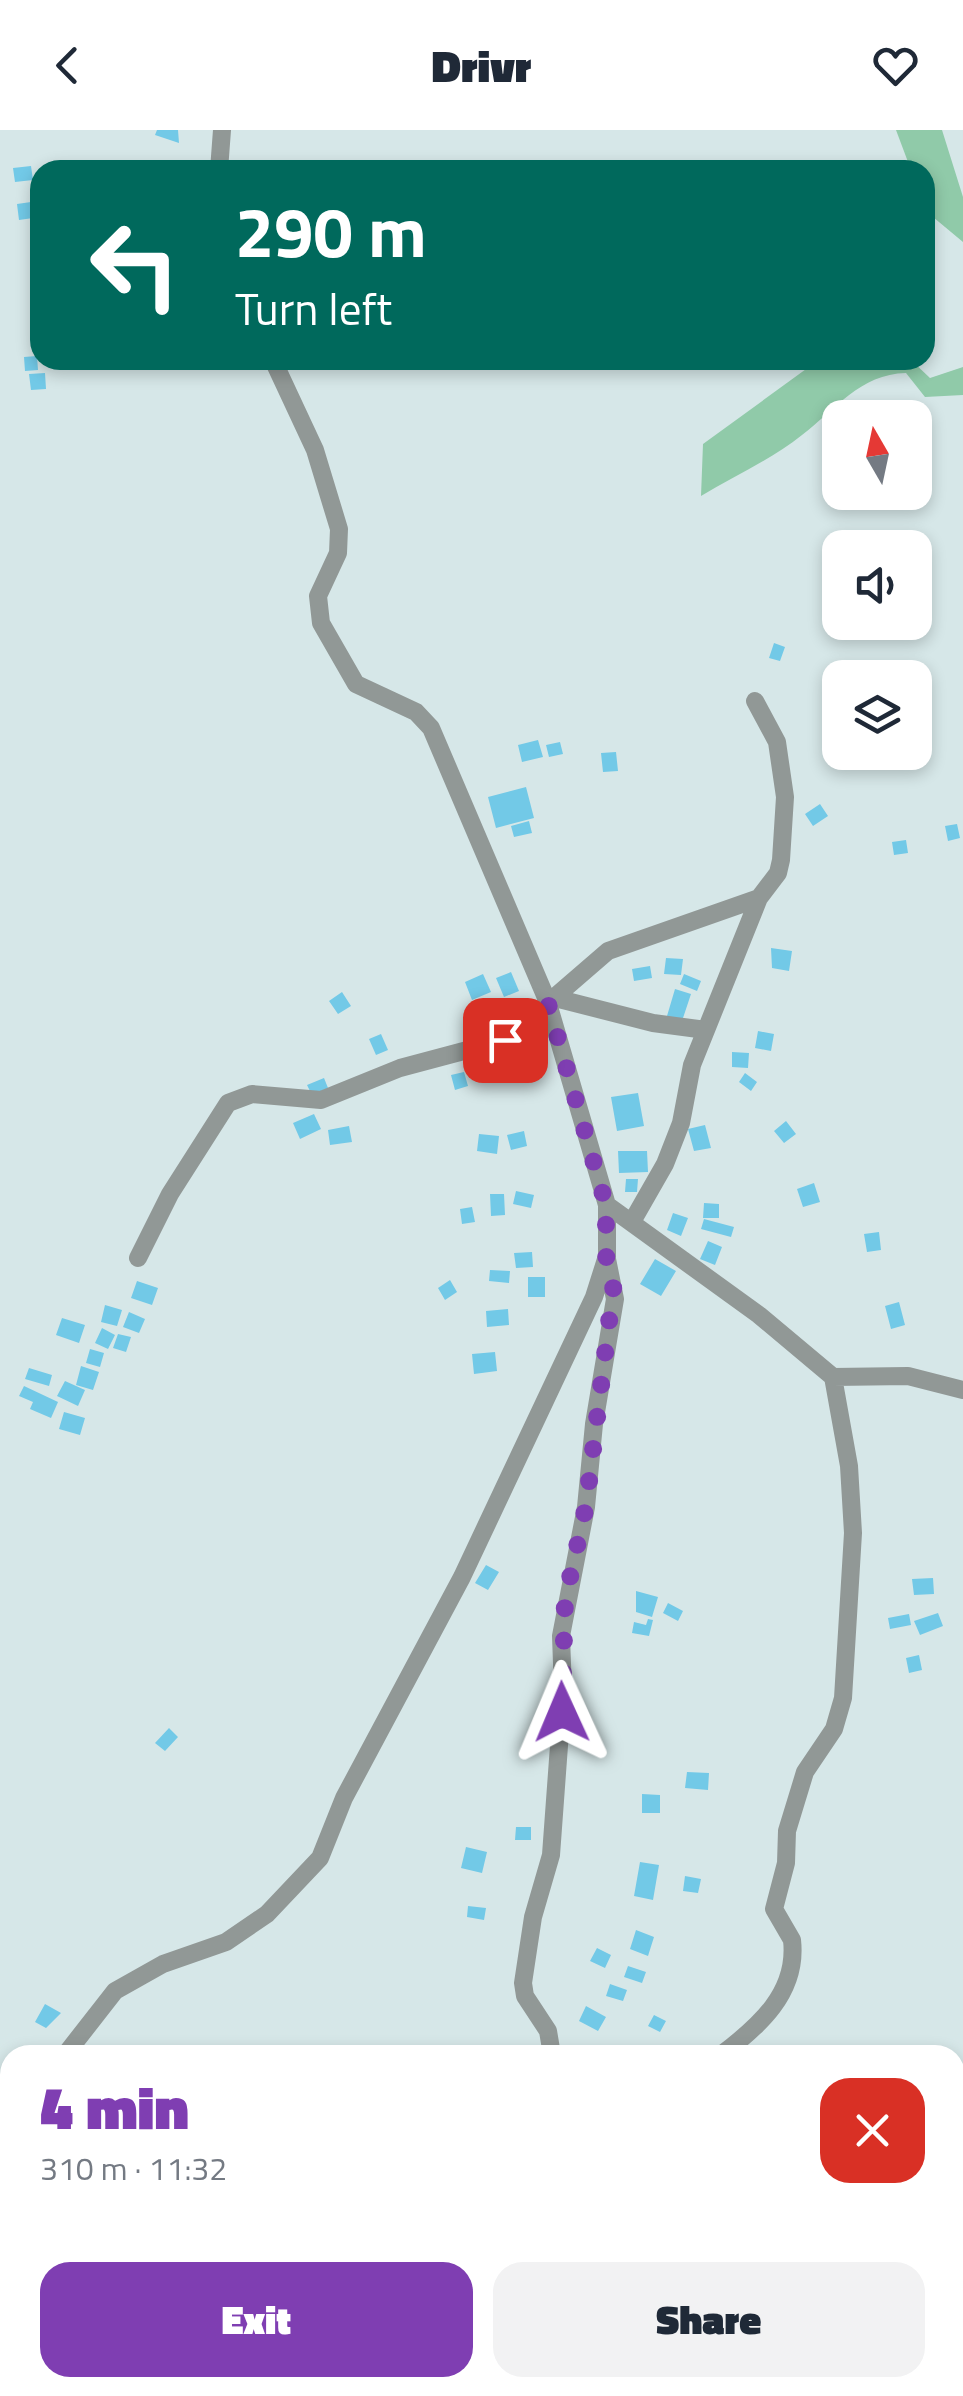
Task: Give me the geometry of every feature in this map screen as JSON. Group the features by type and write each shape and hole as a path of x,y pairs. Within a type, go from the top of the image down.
{"street":[{"path":"220,160 222,130"},
{"path":"278,370 315,450 337,518 338,552 318,596 322,623 356,684 416,712 431,728 551,999 606,1205 606,1256 614,1298 594,1424 586,1506 565,1600 552,1854 533,1917 523,1983 524,1996 548,2031 550,2045"},
{"path":"633,1220 665,1164 680,1123 692,1065 759,898 778,873 785,797 778,742 755,701"},
{"path":"138,1258 170,1194 228,1103 252,1094 321,1100 400,1068 505,1040 608,951 759,898"},
{"path":"551,999 653,1024 706,1030"},
{"path":"606,1205 633,1220 833,1376 908,1376 963,1390"},
{"path":"73,2045 115,1991 163,1964 226,1942 268,1914 320,1858 372,1742 462,1576 594,1296 606,1256"},
{"path":"733,2045 764,2021 784,1984 792,1940 774,1909 786,1863 787,1832 805,1772 834,1729 843,1698 853,1533 849,1466 833,1376"}],"green space":[{"path":"896,130 942,130 963,197 963,242 935,219 935,160 907,160"},
{"path":"963,367 963,395 925,397 906,373 875,380 843,400 822,400 822,418 814,425 766,460 701,496 703,444 805,370 922,370 930,378"}],"building":[{"path":"157,130 178,130 179,143 155,135"},
{"path":"30,166 30,180 15,182 13,168"},
{"path":"30,202 30,218 19,220 17,204"},
{"path":"24,357 30,357 30,370 38,370 25,371"},
{"path":"45,373 46,389 31,390 29,374"},
{"path":"774,643 785,647 780,661 769,658"},
{"path":"538,740 543,757 522,762 518,745"},
{"path":"560,742 563,754 549,757 546,745"},
{"path":"616,752 618,771 603,772 601,753"},
{"path":"526,787 534,818 496,828 488,797"},
{"path":"820,804 828,816 813,826 805,814"},
{"path":"529,821 532,833 514,837 511,826"},
{"path":"957,824 960,838 948,841 945,826"},
{"path":"906,840 908,853 894,855 892,842"},
{"path":"771,948 792,951 789,971 772,968"},
{"path":"666,958 683,959 681,975 664,974"},
{"path":"650,966 652,978 634,981 632,969"},
{"path":"511,972 519,991 504,997 496,978"},
{"path":"483,974 491,992 472,1000 465,982"},
{"path":"684,974 701,981 697,991 680,984"},
{"path":"675,989 691,994 682,1021 667,1016"},
{"path":"342,992 351,1006 338,1014 329,1001"},
{"path":"487,1005 500,1025 486,1034 472,1014"},
{"path":"758,1031 774,1034 771,1051 755,1048"},
{"path":"381,1034 388,1050 376,1055 369,1039"},
{"path":"543,1040 548,1062 534,1065 528,1044"},
{"path":"732,1052 749,1053 748,1068 732,1067"},
{"path":"464,1072 468,1086 455,1090 451,1075"},
{"path":"745,1073 757,1082 751,1091 739,1082"},
{"path":"324,1078 328,1088 312,1095 307,1085"},
{"path":"638,1093 644,1126 617,1131 611,1097"},
{"path":"314,1114 321,1129 300,1139 293,1123"},
{"path":"786,1121 796,1134 784,1143 774,1131"},
{"path":"705,1125 711,1148 694,1151 688,1129"},
{"path":"349,1126 352,1142 330,1145 328,1130"},
{"path":"524,1131 527,1146 511,1150 507,1135"},
{"path":"479,1134 499,1136 497,1154 477,1151"},
{"path":"618,1151 647,1151 648,1172 619,1173"},
{"path":"626,1179 638,1179 637,1192 625,1192"},
{"path":"814,1183 820,1202 803,1207 797,1189"},
{"path":"516,1191 534,1195 531,1208 513,1204"},
{"path":"490,1194 504,1194 505,1215 491,1216"},
{"path":"704,1203 719,1204 719,1218 703,1218"},
{"path":"472,1207 475,1222 462,1224 460,1209"},
{"path":"673,1213 688,1218 681,1236 667,1230"},
{"path":"704,1219 734,1227 731,1237 701,1229"},
{"path":"879,1232 881,1250 867,1252 864,1234"},
{"path":"708,1241 722,1247 715,1265 700,1259"},
{"path":"532,1252 533,1267 516,1268 514,1253"},
{"path":"655,1259 676,1271 661,1296 640,1284"},
{"path":"490,1270 510,1271 509,1283 489,1281"},
{"path":"528,1277 545,1277 545,1297 528,1297"},
{"path":"450,1280 457,1292 445,1300 438,1288"},
{"path":"137,1281 158,1288 152,1305 131,1298"},
{"path":"899,1302 905,1325 891,1329 885,1306"},
{"path":"105,1305 122,1310 117,1326 101,1322"},
{"path":"508,1309 509,1325 487,1327 486,1311"},
{"path":"129,1312 145,1319 139,1333 123,1327"},
{"path":"62,1318 85,1325 79,1343 56,1335"},
{"path":"102,1328 115,1335 108,1349 95,1343"},
{"path":"118,1334 131,1337 126,1352 113,1348"},
{"path":"90,1349 104,1353 100,1367 86,1363"},
{"path":"495,1352 497,1371 474,1374 472,1354"},
{"path":"81,1366 99,1372 93,1390 76,1385"},
{"path":"29,1368 52,1375 49,1386 25,1379"},
{"path":"65,1381 85,1390 78,1406 57,1396"},
{"path":"24,1386 58,1402 51,1418 30,1409 33,1402 19,1396"},
{"path":"64,1412 85,1418 80,1435 59,1429"},
{"path":"486,1565 499,1572 488,1590 475,1583"},
{"path":"933,1578 934,1594 914,1595 912,1579"},
{"path":"636,1591 658,1597 652,1617 636,1612"},
{"path":"668,1603 683,1611 678,1621 663,1613"},
{"path":"938,1613 943,1626 920,1635 914,1621"},
{"path":"909,1614 911,1625 890,1629 888,1618"},
{"path":"648,1619 653,1620 649,1636 632,1633 634,1622 646,1625"},
{"path":"919,1655 922,1670 909,1673 906,1658"},
{"path":"169,1728 178,1737 165,1751 155,1743"},
{"path":"687,1772 709,1773 708,1790 685,1788"},
{"path":"642,1794 660,1795 660,1813 642,1813"},
{"path":"516,1827 531,1827 531,1840 515,1840"},
{"path":"466,1847 487,1852 482,1873 461,1868"},
{"path":"640,1862 659,1865 653,1900 634,1896"},
{"path":"685,1876 701,1879 698,1893 683,1891"},
{"path":"468,1906 486,1908 484,1920 467,1917"},
{"path":"636,1930 654,1937 648,1956 630,1949"},
{"path":"597,1948 611,1955 605,1968 590,1961"},
{"path":"628,1966 646,1972 642,1983 624,1977"},
{"path":"610,1984 627,1990 623,2001 606,1996"},
{"path":"45,2004 61,2013 46,2028 35,2022"},
{"path":"586,2006 606,2017 598,2031 579,2021"},
{"path":"654,2015 666,2021 660,2032 648,2026"}],"route":[{"path":"505,1040 528,1024 547,1000 597,1167 606,1205 606,1256 614,1275 586,1506 565,1600 560,1661 562,1712"}]}
